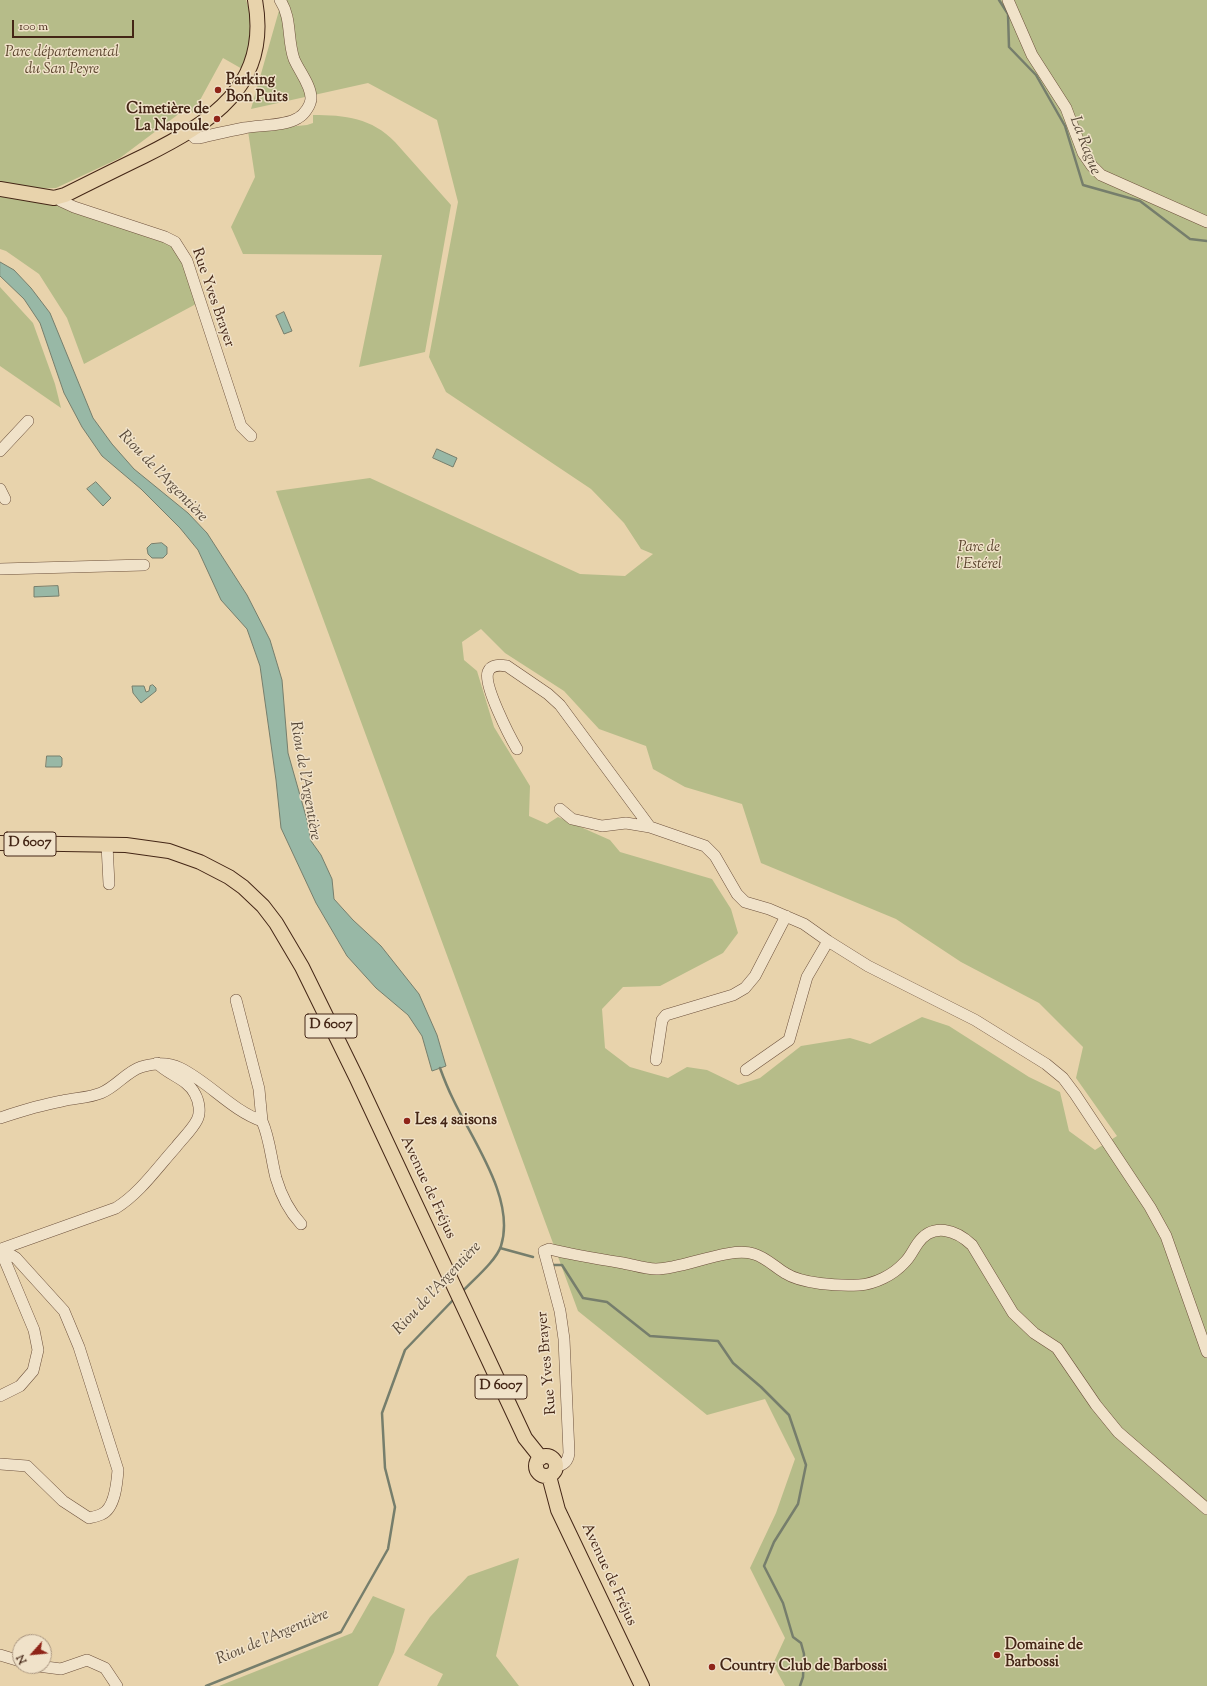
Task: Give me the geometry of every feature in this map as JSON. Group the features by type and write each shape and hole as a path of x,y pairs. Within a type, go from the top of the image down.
{"main road":[{"path":"0,189 58,197 189,132 222,107 235,94 244,78 249,67 256,40 257,11 255,0"},
{"name":"Avenue de Fréjus","path":"0,844 146,847 186,856 229,877 243,887 267,912 284,934 302,967 360,1086 525,1438 541,1458 549,1456 555,1462 553,1471 558,1510 642,1686"}],"street":[{"path":"189,132 195,138 199,138 244,128 287,122 298,118 308,108 311,100 310,92 294,59 289,21 285,7 280,0"},
{"path":"1008,0 1032,55 1066,108 1083,153 1092,166 1101,175 1207,222"},
{"name":"Rue Yves Brayer","path":"58,197 61,201 74,207 165,237 175,242 192,262 241,426 250,436"},
{"path":"0,450 28,421"},
{"path":"0,569 144,565"},
{"path":"517,749 496,708 488,678 488,672 491,667 499,665 507,666 548,694 560,705 650,827"},
{"path":"560,809 572,819 602,826 626,823 650,827 705,846 715,856 737,894 744,902 786,916 804,924 868,966 975,1020 1027,1051 1063,1078 1150,1207 1166,1236 1207,1352"},
{"path":"107,845 109,884"},
{"path":"656,1060 662,1020 666,1015 733,995 745,988 755,976 786,916"},
{"path":"746,1070 789,1040 807,977 828,941"},
{"path":"236,1000 258,1089 262,1121 268,1133 277,1179 290,1213 301,1224"},
{"path":"0,1118 33,1107 99,1094 113,1087 130,1072 157,1064 179,1067 207,1084 250,1117 262,1121"},
{"path":"0,1249 116,1208 131,1199 187,1133 197,1120 199,1113 199,1104 195,1093 187,1084 163,1070 157,1064"},
{"name":"Rue Yves Brayer","path":"553,1471 566,1463 569,1452 564,1339 560,1311 544,1251 549,1249 655,1269 676,1267 723,1255 754,1254 786,1274 805,1281 852,1285 866,1284 889,1276 905,1263 918,1242 930,1232 941,1229 952,1231 964,1237 972,1245 1013,1313 1034,1333 1057,1348 1096,1405 1118,1432 1207,1509"},
{"path":"0,1249 34,1330 38,1350 34,1371 20,1386 0,1396"},
{"path":"0,1249 16,1258 64,1312 79,1347 118,1470 117,1486 112,1501 104,1514 89,1518 63,1501 27,1466 0,1464"},
{"path":"0,1655 12,1659"},
{"path":"52,1668 61,1669 87,1660 105,1668 117,1686"}],"green space":[{"name":"Parc départemental du San Peyre","path":"0,0 246,0 252,18 250,51 244,70 223,58 193,113 188,107 120,158 56,188 32,189 0,182"},
{"name":"Parc de l'Estérel","path":"282,0 1207,0 1207,1686 785,1686 773,1664 785,1638 750,1568 776,1513 795,1459 765,1399 707,1415 578,1311 276,491 370,478 580,574 625,576 653,554 641,549 624,523 591,489 446,392 429,357 458,202 437,120 368,83 251,109","holes":["481,629 505,653 564,691 599,729 646,746 653,769 685,787 742,804 761,863 896,919 961,962 1039,1003 1083,1047 1076,1078 1117,1136 1095,1150 1069,1131 1060,1092 1029,1077 949,1026 922,1017 870,1044 850,1038 801,1046 760,1078 738,1085 707,1070 687,1067 668,1078 630,1067 605,1048 602,1009 623,987 660,986 723,953 738,933 731,909 712,879 620,852 610,840 558,817 547,824 529,816 530,786 494,727 477,671 464,660 462,642"]},
{"path":"313,115 347,117 367,123 377,128 395,142 451,205 425,352 359,367 382,255 243,254 231,227 255,177 248,131 307,125 313,123"},
{"path":"0,194 61,205 152,239 174,245 184,265 196,304 84,364 67,318 39,274 6,251 0,249"},
{"path":"0,287 33,323 55,384 61,408 0,366"},
{"path":"519,1558 496,1656 519,1686 437,1686 443,1674 404,1655 430,1617 468,1576"},
{"path":"373,1596 405,1609 394,1652 378,1686 219,1686 352,1633"}],"shaded area":[{"path":"0,262 14,270 31,288 50,313 93,418 112,444 134,469 188,513 207,533 247,595 270,640 282,680 288,753 307,820 311,841 321,855 332,879 334,899 353,920 381,946 419,994 437,1035 446,1066 432,1071 422,1036 408,1015 376,988 347,956 316,903 281,828 276,780 260,666 247,629 221,600 198,550 180,528 141,489 102,456 82,427 64,393 40,323 24,299 0,276"},
{"path":"284,312 292,331 284,334 276,316"},
{"path":"437,449 457,458 453,467 433,458"},
{"path":"96,482 111,498 103,506 87,489"},
{"path":"162,543 167,547 167,554 163,558 152,558 148,554 147,548 151,544"},
{"path":"58,586 59,596 34,597 34,587"},
{"path":"153,685 156,688 156,691 141,703 133,693 132,686 144,686 146,692 149,691 150,686"},
{"path":"47,756 60,756 62,758 61,767 46,767"}],"waterway":[{"name":"La Rague","path":"999,0 1008,14 1009,47 1036,75 1065,126 1083,185 1140,201 1190,239 1207,241"},
{"name":"Riou de l'Argentière","path":"440,1068 451,1095 490,1170 502,1209 504,1228 501,1246 498,1252 489,1264 462,1292"},
{"path":"500,1248 533,1257"},
{"path":"554,1265 562,1265 583,1298 607,1302 650,1336 718,1341 733,1363 761,1387 789,1415 806,1465 798,1504 774,1542 764,1566 783,1603 793,1637 801,1643 804,1654 803,1677 800,1686"},
{"name":"Riou de l'Argentière","path":"206,1686 341,1632 388,1549 395,1507 385,1468 382,1413 405,1350 455,1298"}],"place":[{"name":"Parking Bon Puits","path":"218,90"},
{"name":"Cimetière de La Napoule","path":"217,119"},
{"name":"Les 4 saisons","path":"407,1121"},
{"name":"Domaine de Barbossi","path":"997,1655"},
{"name":"Country Club de Barbossi","path":"712,1667"}]}
